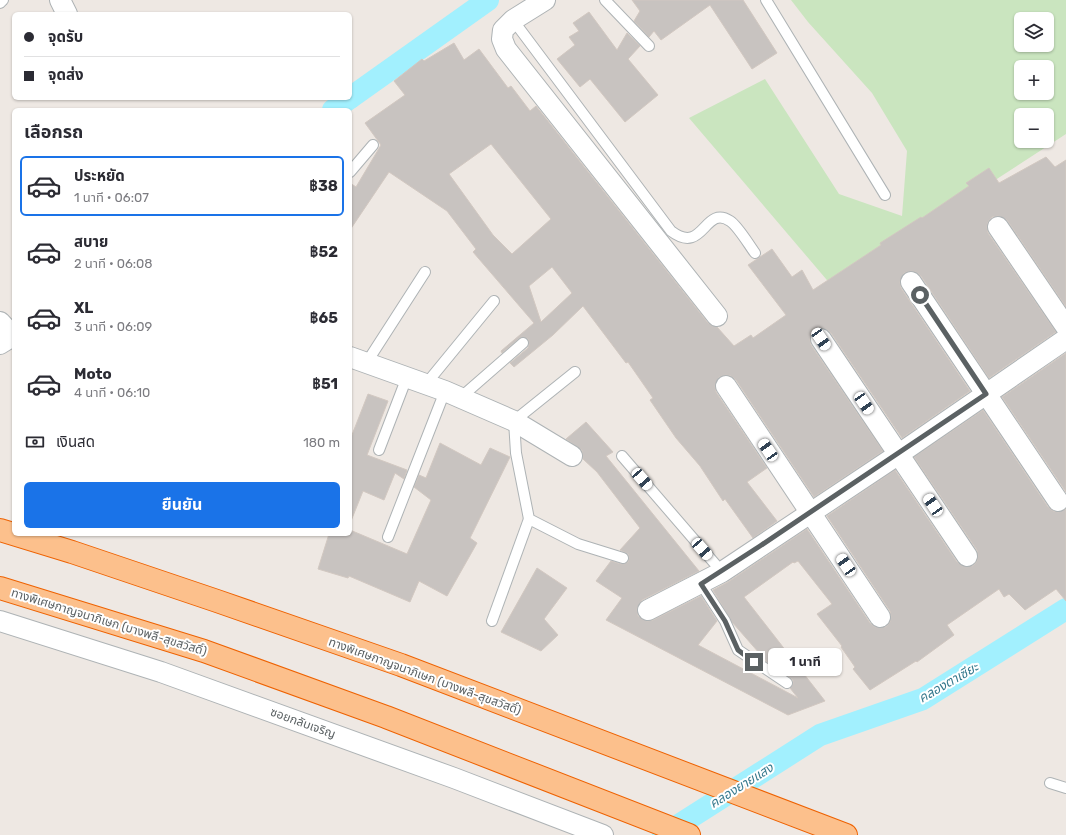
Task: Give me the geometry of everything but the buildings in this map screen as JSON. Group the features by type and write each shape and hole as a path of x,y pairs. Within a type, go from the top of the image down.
{"highway":[{"name":"ทางพิเศษกาญจนาภิเษก (บางพลี-สุขสวัสดิ์)","path":"0,530 12,534"},
{"name":"ทางพิเศษกาญจนาภิเษก (บางพลี-สุขสวัสดิ์)","path":"20,536 196,593 401,665 846,835"},
{"name":"ทางพิเศษกาญจนาภิเษก (บางพลี-สุขสวัสดิ์)","path":"0,588 211,654 393,720 690,835"}],"street":[{"path":"60,0 66,12"},
{"path":"545,0 513,20 503,30 502,39 506,49 628,189 717,316"},
{"path":"998,227 1066,327"},
{"path":"911,282 1058,501"},
{"path":"648,610 722,572 899,454 1066,338"},
{"path":"821,339 967,556"},
{"path":"358,359 426,384 514,421 572,456"},
{"path":"726,386 880,617"},
{"name":"ซอยกลับเจริญ","path":"0,620 161,672 454,778 603,835"}],"lane":[{"path":"0,3 3,0"},
{"path":"605,0 649,46"},
{"path":"766,0 884,195"},
{"path":"352,170 373,145"},
{"path":"628,189 680,238 687,239 696,236 712,219 720,218 730,221 755,253"},
{"path":"358,359 424,272"},
{"path":"426,384 494,301"},
{"path":"388,537 453,395 523,343"},
{"path":"492,621 529,519 516,453 514,421 575,372"},
{"path":"379,450 407,377"},
{"path":"622,456 722,572"},
{"path":"529,519 578,544 623,558"},
{"path":"701,584 725,621 738,650 787,683"},
{"path":"1050,782 1066,788"}],"green space":[{"path":"791,0 1066,0 1066,134 1054,142 1054,108 1014,108 1014,148 1044,148 832,286 689,118 765,79 839,194 902,216 907,151 872,93 808,22"}],"waterway":[{"path":"352,97 488,0"},
{"path":"336,108 347,100"},
{"name":"คลองตาเซียะ","path":"663,835 820,735 923,699 1066,609"}],"route":[{"path":"754,662 738,650 730,637 725,621 701,584 722,572 899,454 986,394 920,295"}],"water label":[{"name":"คลองยายแสง","path":"741,785"}]}
